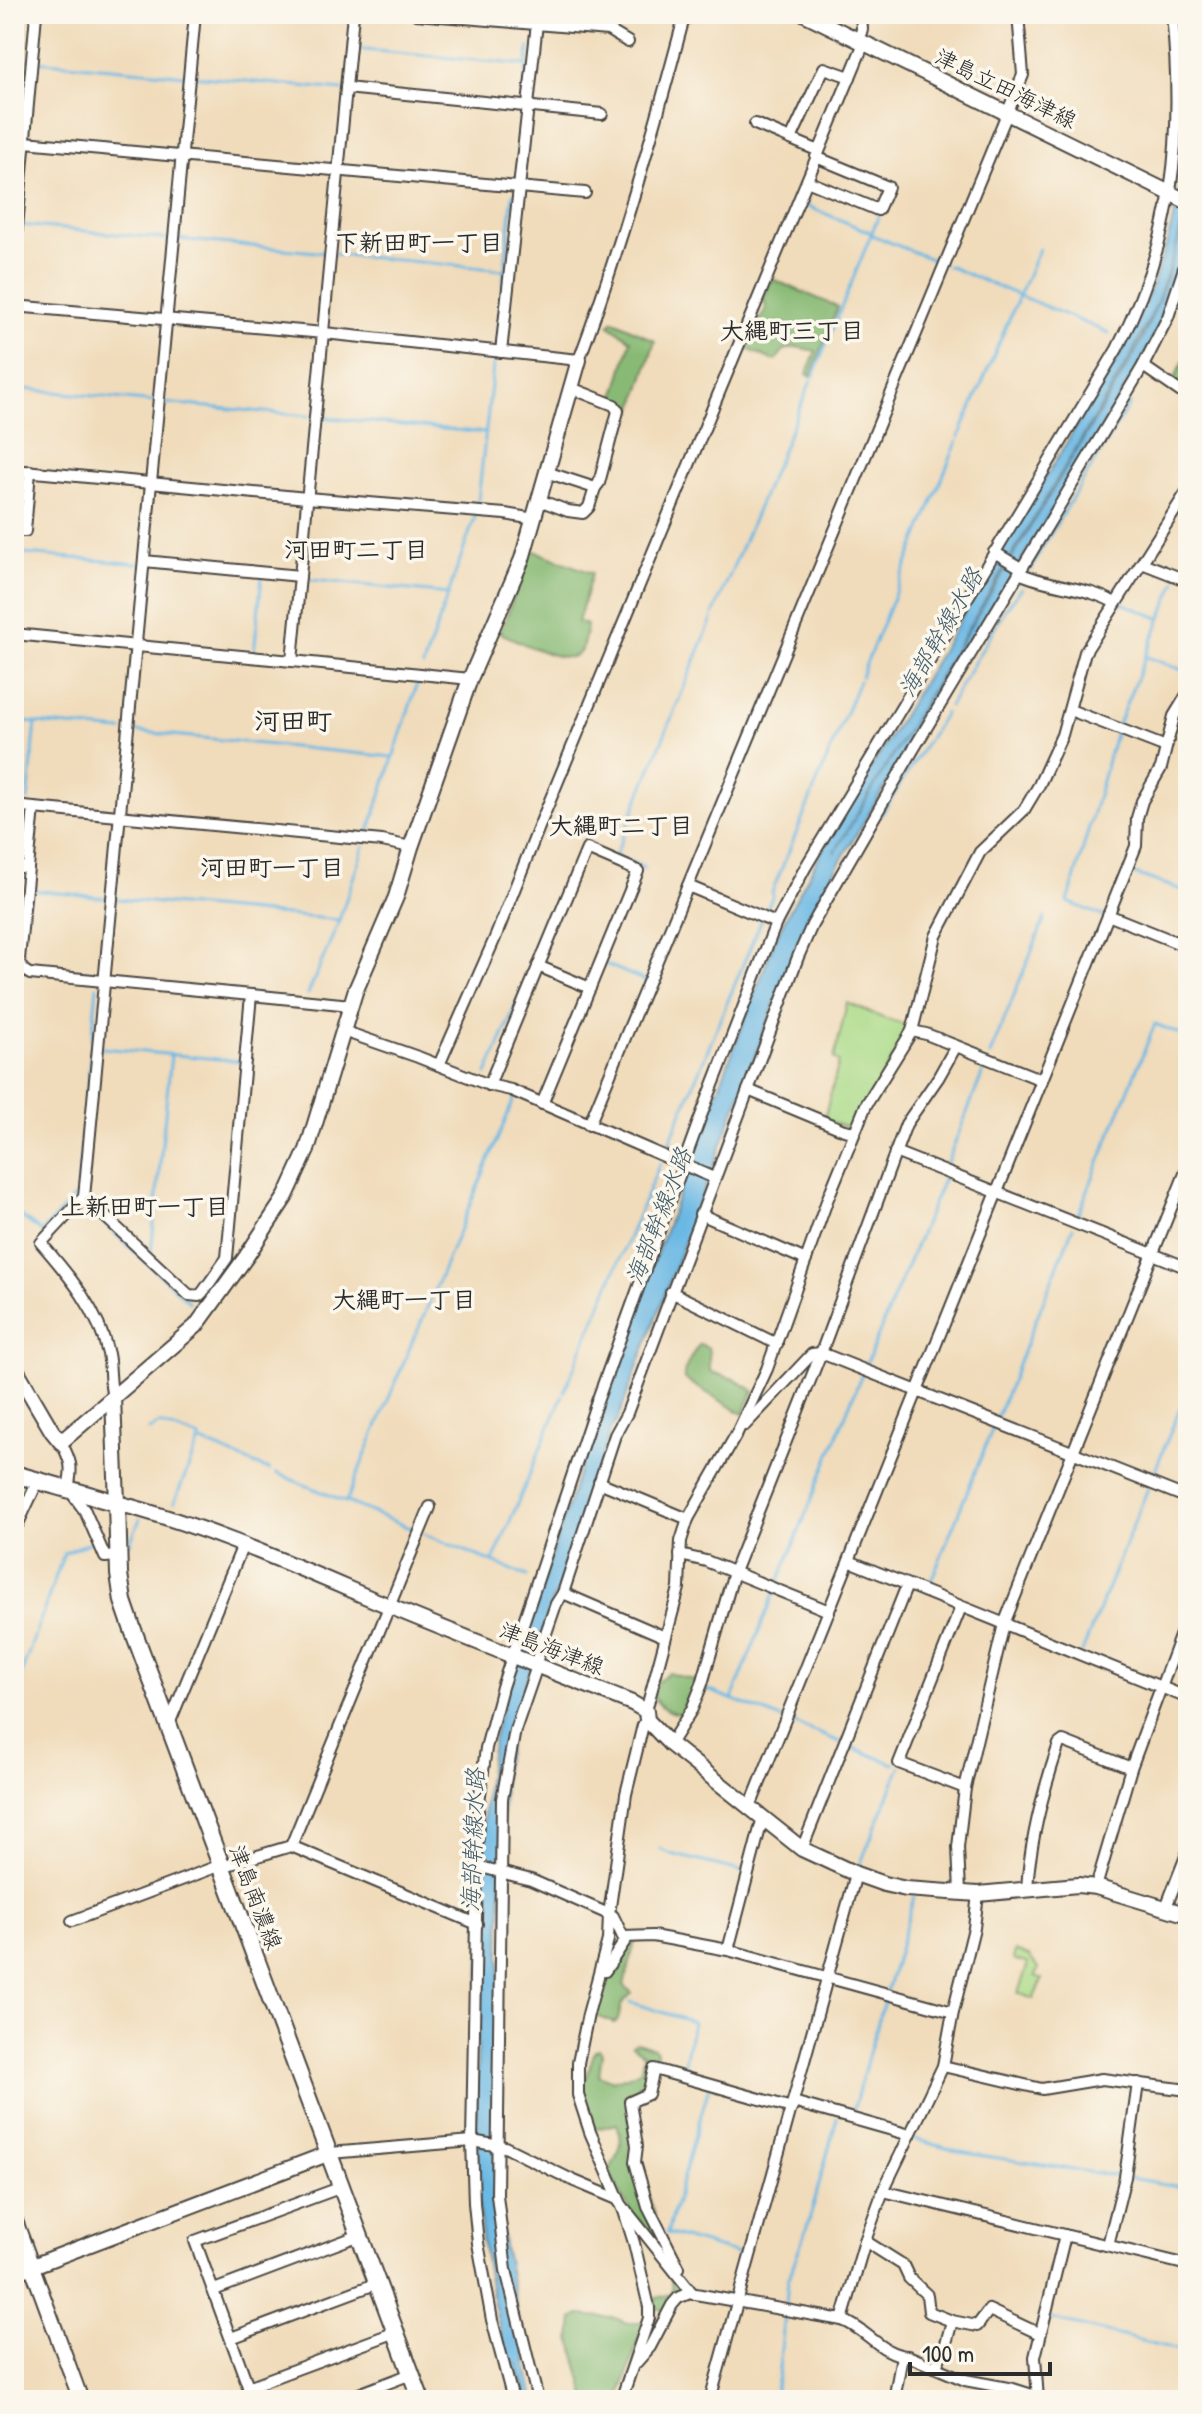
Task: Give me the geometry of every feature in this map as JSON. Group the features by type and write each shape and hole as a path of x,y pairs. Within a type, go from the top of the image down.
{"main road":[{"name":"津島立田海津線","path":"805,14 1178,197"},
{"path":"14,1366 61,1442 196,1326 281,1205 307,1150 351,1005 396,897 470,679 509,593 534,519 579,360"},
{"path":"14,1474 117,1503 113,1397"},
{"name":"津島海津線","path":"117,1503 171,1517 632,1703 647,1715 670,1744 802,1849 856,1874 906,1889 978,1894 1078,1885 1096,1887 1188,1915"},
{"name":"津島南濃線","path":"117,1503 123,1601 421,2400"},
{"path":"14,2273 330,2153"},
{"path":"14,2218 81,2400"}],"street":[{"path":"14,261 19,142 36,14"},
{"path":"113,1397 109,1386 108,1356 92,1313 70,1277 41,1243 84,1197 195,14"},
{"path":"292,661 353,14"},
{"path":"416,14 538,20 608,30 628,42"},
{"path":"14,306 324,333 579,360 615,261 685,14"},
{"path":"439,1065 495,938 850,77 861,42 861,14"},
{"path":"589,1125 1008,114 1023,75 1018,14"},
{"path":"513,2400 492,2320 478,2243 474,2141 478,1810 486,1748 502,1687 595,1407 776,923 805,868 996,553 1132,319 1178,197 1178,105 1172,14"},
{"path":"501,352 538,20"},
{"path":"791,139 824,68 850,77"},
{"path":"346,88 602,114"},
{"path":"755,124 888,187 878,210 807,181"},
{"path":"19,142 585,193"},
{"path":"538,2400 506,2270 497,2195 502,1799 521,1707 556,1604 563,1593 615,1435 627,1413 812,925 1020,569 1143,366 1168,317 1188,256"},
{"path":"1143,366 1188,397"},
{"path":"539,500 583,513 589,507 599,483 618,411 614,405 571,388"},
{"path":"14,470 534,519"},
{"path":"14,531 25,531 30,471"},
{"path":"546,472 595,488"},
{"path":"621,2400 635,2365 649,2318 649,2307 624,2211 590,2132 578,2095 578,2063 608,1940 626,1794 679,1588 681,1541 688,1519 737,1433 777,1344 866,1105 912,1031 931,950 946,914 980,852 1024,810 1032,797 1047,769 1070,710 1085,652 1188,490"},
{"path":"996,553 1032,579 1101,595 1115,603"},
{"path":"144,561 300,576"},
{"path":"1142,563 1188,581"},
{"path":"14,634 470,679"},
{"path":"750,1807 1136,846 1137,818 1142,801 1161,768 1174,716 1188,693"},
{"path":"1070,710 1166,747"},
{"path":"14,806 382,841 411,847"},
{"path":"34,808 20,966 30,974 351,1005"},
{"path":"489,1085 587,849 638,871 542,1104"},
{"path":"14,866 28,868"},
{"path":"688,886 776,923"},
{"path":"1108,915 1188,947"},
{"path":"538,966 590,988"},
{"path":"84,1197 189,1295 199,1296 203,1292 227,1258 251,995"},
{"path":"343,1031 489,1085 511,1090 714,1178"},
{"path":"912,1031 1042,1080"},
{"path":"670,1744 692,1709 702,1684 734,1572 821,1353 906,1124 956,1046"},
{"path":"748,1090 855,1132"},
{"path":"895,1152 1188,1268"},
{"path":"960,1892 959,1828 965,1788 1004,1624 1188,1166"},
{"path":"700,1214 806,1260"},
{"path":"671,1292 777,1344"},
{"path":"737,1433 812,1354 821,1353 1188,1498"},
{"path":"61,1442 72,1470 68,1488 85,1511 105,1557 118,1556"},
{"path":"14,1532 38,1481"},
{"path":"599,1482 688,1519"},
{"path":"291,1846 430,1507"},
{"path":"168,1725 243,1545"},
{"path":"680,1555 706,1561 829,1611"},
{"path":"849,1561 1188,1698"},
{"path":"802,1849 907,1585"},
{"path":"563,1593 665,1637"},
{"path":"961,1607 899,1763 965,1788"},
{"path":"1096,1887 1131,1768 1188,1615"},
{"path":"1027,1889 1029,1864 1046,1784 1059,1744 1063,1741 1131,1768"},
{"path":"728,1950 763,1817"},
{"path":"72,1921 221,1866 291,1846 477,1924"},
{"path":"1166,1907 1188,1851"},
{"path":"479,1866 531,1880 609,1914 613,1916 620,1933 627,1938 653,1936 728,1950 953,2012"},
{"path":"710,2400 856,1874"},
{"path":"842,2320 883,2191 943,2066 974,1928 978,1894"},
{"path":"599,1979 627,1938"},
{"path":"943,2066 1042,2089 1093,2080 1188,2090"},
{"path":"693,2294 648,2207 635,2162 637,2146 630,2102 648,2094 654,2069 910,2135"},
{"path":"1108,2245 1125,2177 1138,2083"},
{"path":"330,2153 474,2141 505,2147 617,2199 693,2294"},
{"path":"253,2400 195,2241 342,2187"},
{"path":"883,2191 1188,2265"},
{"path":"214,2290 360,2235"},
{"path":"635,2365 650,2347 678,2298 693,2294 842,2320 851,2323 879,2345 902,2356 936,2366 965,2380 1041,2399 1035,2357 1065,2235"},
{"path":"865,2241 903,2265 909,2278 927,2295 929,2312 977,2326 989,2310 1040,2334"},
{"path":"231,2338 378,2283"},
{"path":"936,2366 952,2321"},
{"path":"248,2387 396,2332"},
{"path":"894,2400 902,2356"},
{"path":"343,2400 411,2374"}],"green space":[{"path":"772,279 838,307 811,376 807,374 816,351 796,347 784,350 776,360 772,360 743,347 754,320 760,319 765,312 766,304 763,301"},
{"path":"613,320 655,341 633,411 613,402 631,340 609,325"},
{"path":"1188,357 1188,394 1172,383"},
{"path":"532,550 592,573 578,622 587,625 583,646 577,655 561,657 550,654 500,633"},
{"path":"847,1003 906,1025 914,1010 911,1028 852,1127 848,1128 824,1119 839,1062 834,1059"},
{"path":"700,1344 708,1348 711,1372 734,1379 754,1391 743,1414 684,1379 687,1366"},
{"path":"669,1673 700,1684 685,1715 666,1710 653,1696 657,1682"},
{"path":"635,1942 624,1985 632,1993 622,2003 618,2020 614,2023 592,2014 613,1965"},
{"path":"1015,1951 1029,1956 1038,1968 1035,1976 1043,1979 1033,1999 1018,1993 1028,1964 1013,1959"},
{"path":"637,2042 655,2048 657,2052 646,2088 626,2098 662,2246 631,2212 609,2173 621,2145 617,2124 592,2130 581,2095 581,2083 587,2076 594,2052 599,2049 602,2053 599,2075 612,2081 641,2069 644,2054 632,2045"},
{"path":"660,2257 684,2289 667,2312 654,2307 656,2298 672,2294 671,2278 660,2263"},
{"path":"579,2315 644,2323 619,2400 587,2400 571,2339 573,2319"}],"water":[{"path":"1179,14 1188,14 1187,203 1175,251 1156,305 1131,356 834,853 1133,357 1151,320 1165,282 1178,243 1188,204 1188,246 1165,313 1140,364 803,928 617,1421 611,1429 558,1593 552,1600 512,1730 504,1766 495,2199 534,2400 528,2400 518,2362 527,2400 518,2400 487,2272 477,2160 483,1837 487,1778 498,1720 598,1413 774,943 829,838 1121,352 1155,279 1177,202 1184,149 1185,98"}],"waterway":[{"path":"523,99 529,47"},
{"path":"354,51 527,65"},
{"path":"14,59 29,60"},
{"path":"35,61 186,75"},
{"path":"192,76 343,90"},
{"path":"497,341 513,194"},
{"path":"802,204 872,233"},
{"path":"813,377 879,215"},
{"path":"20,225 170,239"},
{"path":"872,235 943,264"},
{"path":"176,239 327,253"},
{"path":"959,437 1039,249"},
{"path":"334,254 504,270"},
{"path":"948,266 1109,333"},
{"path":"477,509 494,359"},
{"path":"713,615 811,381"},
{"path":"14,388 155,402"},
{"path":"163,403 309,416"},
{"path":"1032,570 1039,553 1130,403"},
{"path":"319,417 486,433"},
{"path":"861,676 957,442"},
{"path":"423,666 475,517"},
{"path":"14,553 139,564"},
{"path":"254,653 262,576"},
{"path":"303,579 449,594"},
{"path":"1118,724 1176,581"},
{"path":"949,706 1006,608 1022,588"},
{"path":"1122,603 1159,618"},
{"path":"615,856 712,619"},
{"path":"1147,657 1188,672"},
{"path":"368,835 418,681"},
{"path":"764,915 859,681"},
{"path":"881,815 945,713"},
{"path":"14,721 36,723 28,800"},
{"path":"36,723 122,731"},
{"path":"132,731 393,757"},
{"path":"1105,917 1068,902 1116,731"},
{"path":"23,859 27,816"},
{"path":"308,994 337,926 364,846"},
{"path":"487,1074 581,848"},
{"path":"616,856 644,868"},
{"path":"1129,872 1188,892"},
{"path":"14,949 21,876"},
{"path":"32,890 106,898"},
{"path":"117,899 339,920"},
{"path":"990,1055 1045,918"},
{"name":"海部幹線水路","path":"665,1153 761,921"},
{"path":"605,964 646,981"},
{"path":"26,967 97,973"},
{"path":"14,1211 42,1232 77,1194 97,987"},
{"path":"1077,1217 1155,1024 1188,1037"},
{"path":"102,1048 239,1061"},
{"path":"151,1253 171,1055"},
{"path":"945,1168 987,1062"},
{"path":"417,1332 515,1097"},
{"name":"海部幹線水路","path":"564,1392 660,1163"},
{"path":"867,1362 945,1175"},
{"path":"84,1205 189,1302"},
{"path":"997,1417 1073,1227"},
{"path":"276,1473 346,1502 415,1335"},
{"path":"777,1586 862,1374"},
{"path":"1152,1478 1188,1388"},
{"path":"493,1562 562,1397"},
{"path":"149,1430 160,1424 200,1438 199,1441"},
{"path":"927,1591 994,1425"},
{"path":"174,1503 199,1441 269,1470"},
{"path":"1082,1652 1148,1488"},
{"path":"347,1502 417,1531"},
{"path":"130,1543 140,1519"},
{"path":"424,1534 527,1576"},
{"path":"14,1694 64,1553 93,1541"},
{"path":"732,1699 775,1591"},
{"path":"703,1688 782,1719"},
{"path":"788,1721 840,1742"},
{"path":"846,1745 894,1764"},
{"path":"860,1865 900,1767"},
{"path":"1184,1850 1188,1840"},
{"path":"660,1849 744,1874"},
{"path":"887,1991 914,1897"},
{"path":"852,2114 885,1997"},
{"path":"630,2002 693,2022 683,2072"},
{"path":"709,2087 667,2233 744,2258"},
{"path":"786,2303 788,2280 809,2221 837,2118"},
{"path":"912,2138 960,2152 1121,2177"},
{"path":"1129,2178 1188,2188"},
{"path":"772,2400 778,2377 785,2314"},
{"path":"1048,2318 1188,2352"}],"district":[{"name":"下新田町一丁目","path":"419,242"},
{"name":"大縄町三丁目","path":"792,330"},
{"name":"河田町二丁目","path":"356,549"},
{"name":"河田町","path":"293,720"},
{"name":"大縄町二丁目","path":"621,825"},
{"name":"河田町一丁目","path":"272,867"},
{"name":"上新田町一丁目","path":"145,1206"},
{"name":"大縄町一丁目","path":"404,1299"}]}
